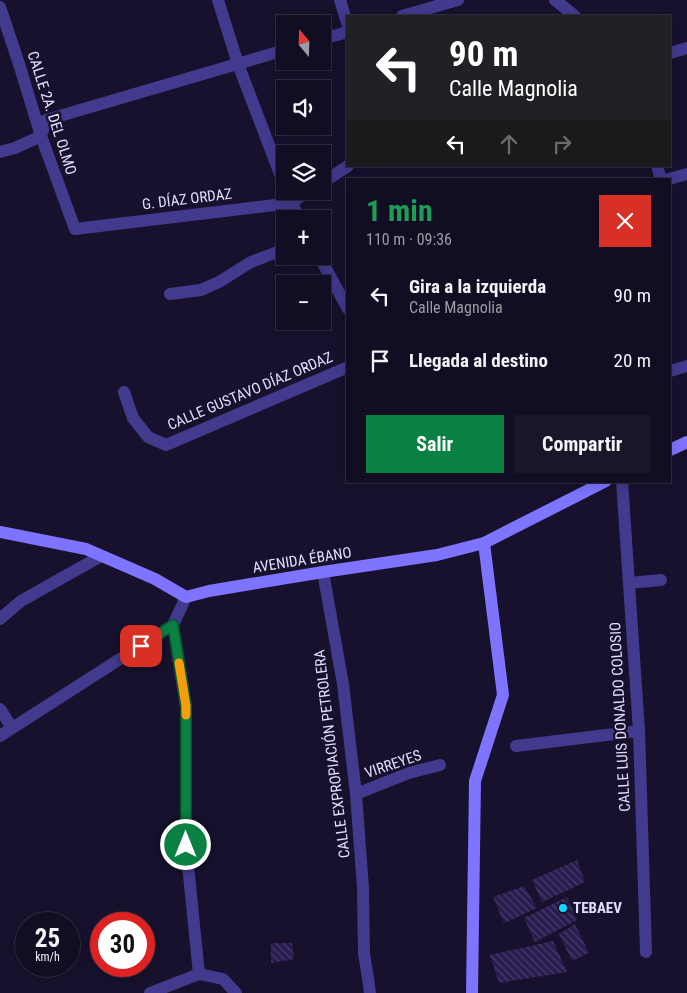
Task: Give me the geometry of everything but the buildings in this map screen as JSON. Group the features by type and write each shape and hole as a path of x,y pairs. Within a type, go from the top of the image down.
{"main road":[{"path":"671,450 687,442"},
{"name":"AVENIDA ÉBANO","path":"186,597 209,591 322,572 437,555 484,543 602,483"},
{"path":"0,532 86,550 155,580 186,597"},
{"path":"472,993 475,781 503,696 484,543"}],"street":[{"path":"218,0 238,64 276,163"},
{"path":"340,0 346,20"},
{"path":"406,15 458,0"},
{"path":"555,0 574,15"},
{"name":"CALLE 2A. DEL OLMO","path":"0,7 41,136 74,230"},
{"path":"331,37 346,33"},
{"path":"671,53 687,48"},
{"path":"0,152 15,148 41,136 46,120 276,53"},
{"path":"331,176 346,167"},
{"path":"671,178 687,174"},
{"name":"G. DÍAZ ORDAZ","path":"74,230 276,199"},
{"path":"170,294 201,290 220,282 251,262 276,252"},
{"path":"324,265 346,305"},
{"path":"671,371 687,366"},
{"name":"CALLE GUSTAVO DÍAZ ORDAZ","path":"124,392 133,418 148,437 166,445 346,368"},
{"name":"CALLE LUIS DONALDO COLOSIO","path":"622,483 640,731 646,952"},
{"path":"0,619 21,601 101,556"},
{"name":"CALLE EXPROPIACIÓN PETROLERA","path":"322,572 343,684 356,794 363,888 364,954 370,993"},
{"path":"629,583 661,580"},
{"path":"0,736 173,625 186,597"},
{"path":"173,625 186,706 186,845 199,974"},
{"path":"0,709 12,728"},
{"path":"516,746 640,731"},
{"name":"VIRREYES","path":"356,794 410,773 440,765"},
{"path":"150,993 199,974 223,979 236,993"}],"slow traffic":[{"path":"179,663 186,715"}],"place":[{"name":"TEBAEV","path":"563,908"}],"route":[{"path":"141,646 173,625 186,706 186,845"}]}
